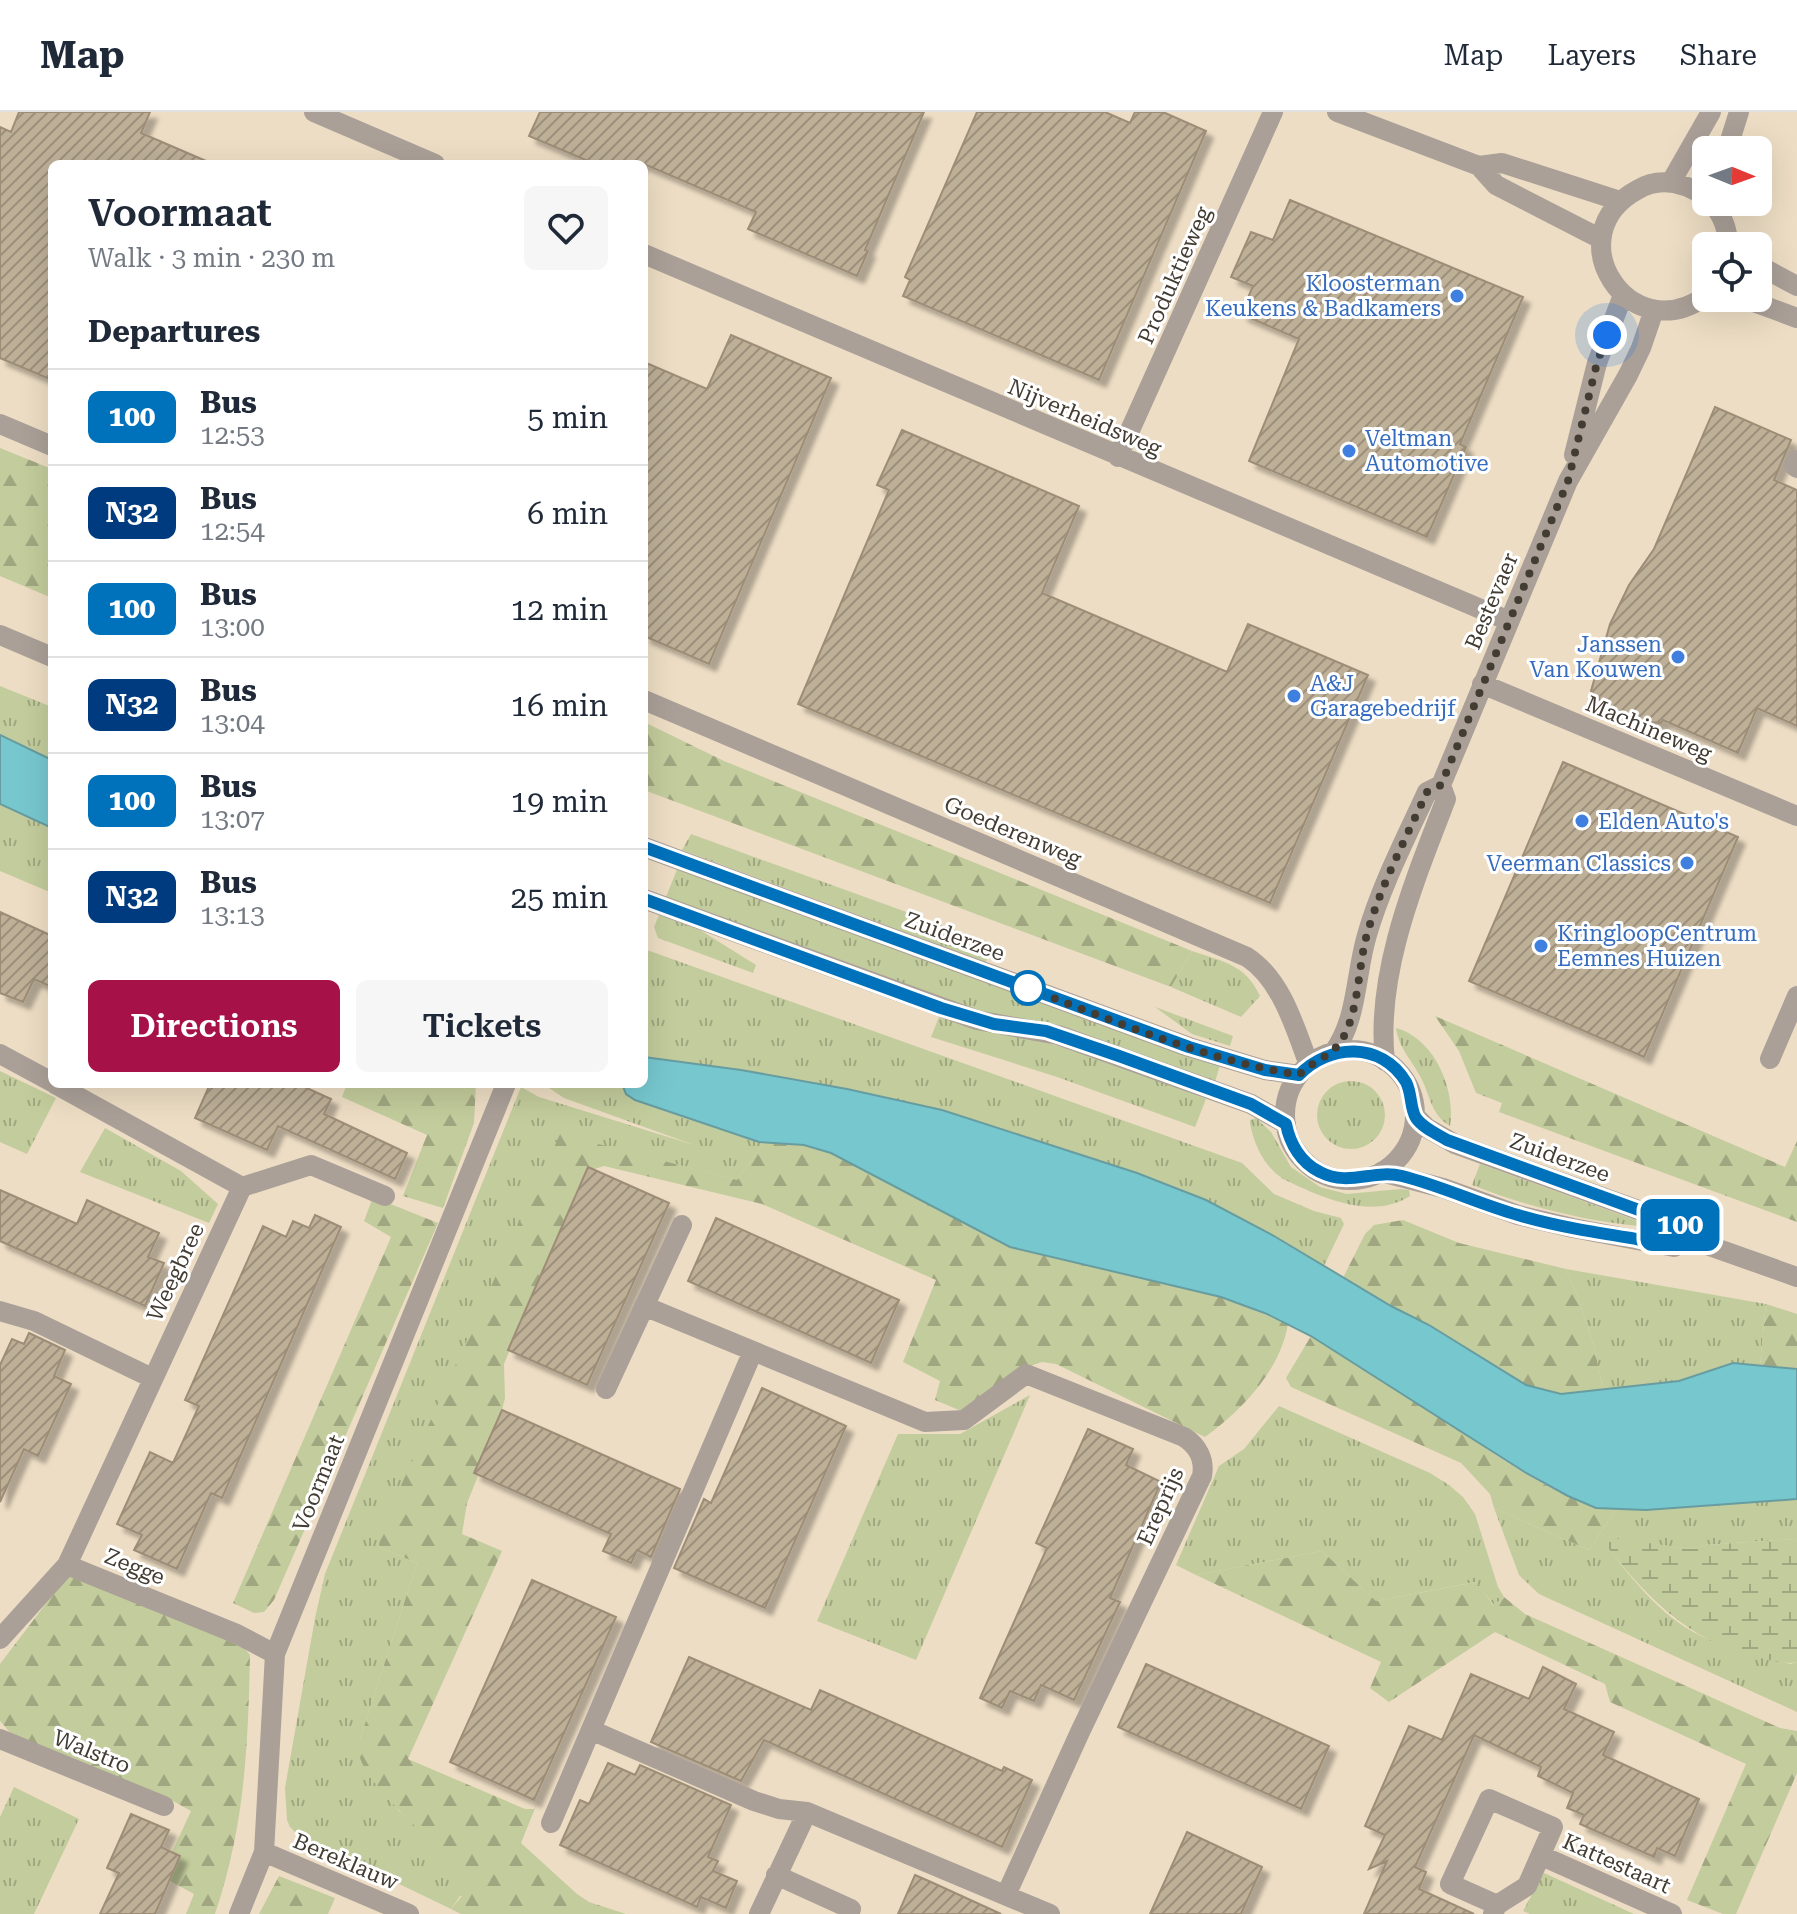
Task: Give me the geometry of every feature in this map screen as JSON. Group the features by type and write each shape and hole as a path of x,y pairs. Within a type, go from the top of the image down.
{"street":[{"path":"314,112 426,160"},
{"name":"Produktieweg","path":"1118,457 1273,112"},
{"path":"1337,112 1479,166 1496,185 1601,239"},
{"path":"1671,182 1711,112"},
{"path":"1731,136 1739,112"},
{"path":"1479,166 1502,163 1620,201"},
{"path":"1692,188 1671,182 1645,185 1620,201 1607,219 1601,239 1602,259 1609,279 1623,295 1637,305 1654,310 1671,311 1692,304"},
{"name":"Nijverheidsweg","path":"648,256 1509,621"},
{"path":"1772,273 1797,286"},
{"name":"Bestevaer","path":"1568,481 1597,363 1623,295"},
{"path":"1772,309 1797,318"},
{"name":"Bestevaer","path":"1333,1053 1344,1038 1351,1016 1367,933 1388,878 1427,792 1441,785 1568,481 1628,375 1654,310"},
{"path":"0,424 48,444"},
{"path":"1797,460 1794,466 1797,468"},
{"path":"0,635 48,655"},
{"name":"Machineweg","path":"1482,684 1797,816"},
{"name":"Goederenweg","path":"648,702 1247,957 1265,972 1293,1022 1304,1070"},
{"name":"Bestevaer","path":"1385,1061 1383,1023 1398,936 1446,799 1441,785"},
{"name":"Zuiderzee","path":"648,848 1189,1047 1265,1070 1304,1070"},
{"path":"648,900 941,1008 994,1024 1058,1035 1168,1073 1251,1104 1286,1124"},
{"path":"1770,1059 1797,996"},
{"path":"1360,1051 1385,1061 1407,1085 1415,1116 1405,1149 1390,1166 1364,1178 1346,1180 1321,1173 1300,1156 1286,1124 1289,1093 1304,1070 1333,1053 1360,1051"},
{"path":"0,1054 48,1080"},
{"path":"63,1088 242,1187 311,1165 385,1196"},
{"name":"Voormaat","path":"239,1914 264,1852 275,1654 504,1088"},
{"name":"Zuiderzee","path":"1415,1116 1427,1128 1455,1144 1680,1225 1690,1239 1797,1277"},
{"name":"Zuiderzee","path":"1381,1172 1435,1186 1518,1215 1573,1228 1674,1247 1690,1239"},
{"name":"Weegbree","path":"67,1565 242,1187"},
{"path":"606,1389 682,1225"},
{"name":"Ereprijs","path":"644,1306 925,1422 964,1420 1026,1374 1184,1437 1202,1458 1204,1470 1198,1486 1006,1895"},
{"path":"0,1311 34,1321 152,1378"},
{"path":"551,1823 753,1351"},
{"path":"0,1639 67,1565"},
{"name":"Zegge","path":"67,1565 237,1634 275,1654"},
{"path":"591,1730 754,1801 779,1809 807,1812 1050,1914"},
{"name":"Walstro","path":"1,1741 164,1806"},
{"name":"Kattestaart","path":"1489,1799 1553,1827 1527,1886 1495,1910 1450,1884 1489,1799"},
{"path":"759,1914 807,1812"},
{"name":"Bereklauw","path":"264,1852 409,1914"},
{"name":"Kattestaart","path":"1542,1856 1672,1914"},
{"path":"776,1875 851,1909 849,1914"}],"green space":[{"path":"0,448 48,467 48,596 0,576"},
{"path":"0,686 48,705 48,758 0,735"},
{"path":"648,724 724,761 1192,951 1171,987 648,791"},
{"path":"0,804 48,826 48,891 0,871"},
{"path":"691,834 992,943 986,962 682,850"},
{"path":"678,867 1220,1065 1215,1082 996,1017 666,897"},
{"path":"659,915 700,930 756,965 753,973 658,938 654,927"},
{"path":"648,950 1242,1163 1274,1194 1314,1211 1341,1218 1344,1224 1324,1266 1206,1200 1137,1173 942,1110 741,1070 648,1058"},
{"path":"1192,951 1232,966 1254,985 1260,996 1241,1017 1171,987"},
{"path":"1155,1007 1233,1036 1230,1046 1192,1034"},
{"path":"1435,1016 1785,1167 1797,1141 1797,1222 1499,1112 1502,1103 1476,1093 1459,1051"},
{"path":"939,1017 1103,1059 1206,1099 1195,1127 1057,1077 931,1037"},
{"path":"1396,1028 1421,1042 1440,1067 1449,1096 1450,1126 1435,1110 1400,1042"},
{"path":"0,1071 56,1098 27,1154 0,1142"},
{"path":"1358,1081 1379,1096 1385,1115 1383,1128 1375,1139 1358,1149 1344,1149 1327,1139 1319,1128 1317,1108 1327,1091 1338,1083"},
{"path":"345,1088 476,1088 474,1123 443,1208 403,1196 427,1135 342,1097"},
{"path":"521,1088 539,1097 694,1145 564,1098 549,1088 625,1088 635,1100 764,1142 737,1180 560,1135 379,1547 417,1563 360,1739 360,1756 399,1811 498,1895 460,1896 451,1909 298,1835 287,1820 285,1788 325,1574"},
{"path":"1256,1118 1271,1132 1291,1167 1320,1187 1347,1194 1400,1189 1409,1190 1410,1196 1379,1206 1346,1204 1283,1179 1270,1168 1257,1147 1250,1124 1250,1120"},
{"path":"105,1128 181,1171 218,1204 209,1223 80,1172"},
{"path":"560,1134 737,1180 764,1142 804,1145 831,1153 1010,1247 1221,1297 1288,1324 1277,1358 1257,1388 1232,1415 1205,1437 1056,1364 1042,1362 1033,1365 975,1412 966,1413 935,1400 940,1381 903,1362 936,1280 762,1204 604,1166 588,1171 579,1185 504,1364 505,1398 497,1429 467,1503 462,1534 502,1551 408,1759 525,1809 536,1806 521,1843 577,1894 589,1902 626,1914 461,1914 451,1909 466,1891 496,1894 441,1850 400,1811 368,1774 360,1758 360,1739 417,1563 379,1547 380,1532"},
{"path":"1480,1164 1638,1221 1638,1226 1554,1211 1472,1185"},
{"path":"373,1197 438,1223 274,1600 264,1612 254,1613 233,1603 391,1237 364,1221"},
{"path":"1403,1220 1459,1243 1566,1269 1589,1329 1603,1391 1561,1394 1526,1385 1429,1325 1343,1278 1365,1234 1374,1225"},
{"path":"1566,1269 1766,1304 1760,1365 1733,1363 1679,1381 1603,1391 1589,1329"},
{"path":"1766,1304 1797,1314 1797,1369 1760,1365"},
{"path":"1311,1336 1531,1477 1575,1499 1616,1509 1589,1550 1494,1508 1490,1494 1461,1463 1291,1387 1286,1378"},
{"path":"1030,1395 916,1660 817,1621 898,1434 960,1434"},
{"path":"1279,1406 1430,1473 1449,1485 1463,1497 1475,1514 1504,1597 1494,1605 1476,1582 1376,1601 1322,1551 1196,1575 1176,1565 1219,1466 1244,1449"},
{"path":"1797,1499 1797,1539 1705,1545 1691,1549 1600,1537 1645,1592 1685,1627 1733,1648 1790,1664 1797,1662 1797,1712 1539,1594 1519,1575 1494,1508 1589,1550 1616,1509 1646,1510"},
{"path":"1599,1536 1691,1549 1705,1545 1797,1539 1797,1662 1778,1662 1734,1651 1689,1628 1649,1595"},
{"path":"1322,1551 1376,1601 1477,1582 1493,1605 1504,1597 1525,1614 1780,1728 1797,1731 1797,1773 1736,1914 1723,1914 1687,1900 1746,1764 1610,1702 1605,1684 1495,1632 1389,1702 1370,1688 1381,1662 1196,1575"},
{"path":"73,1568 244,1648 250,1655 248,1722 239,1817 215,1914 186,1914 194,1894 161,1876 191,1811 164,1796 13,1736 0,1721 0,1664"},
{"path":"14,1787 79,1819 34,1914 0,1914 0,1817"},
{"path":"1544,1873 1634,1914 1530,1914 1523,1911"},
{"path":"279,1876 335,1898 328,1914 259,1914"}],"water":[{"path":"0,735 48,758 48,826 0,804"},
{"path":"648,1058 741,1070 942,1110 1137,1173 1206,1200 1429,1325 1526,1385 1561,1394 1679,1381 1733,1363 1797,1369 1797,1499 1646,1510 1596,1508 1526,1473 1311,1336 1267,1314 1221,1297 1010,1247 831,1153 804,1145 759,1142 635,1100 624,1088 648,1088"}],"building":[{"path":"19,112 150,112 141,133 204,160 48,160 48,378 0,358 0,127 11,132"},
{"path":"540,112 924,112 865,250 868,251 857,276 748,229 756,212 648,166 648,160 586,160 529,136"},
{"path":"977,112 1105,112 1130,123 1135,112 1163,112 1206,131 1099,380 903,296 910,280 905,277"},
{"path":"1290,200 1523,297 1460,444 1466,447 1427,537 1249,461 1299,339 1241,314 1253,286 1231,277 1251,232 1273,240"},
{"path":"731,335 831,378 709,664 648,638 648,364 707,389"},
{"path":"1715,407 1791,440 1774,480 1797,490 1797,726 1757,708 1738,753 1663,720 1661,723 1628,718 1607,707 1591,691 1610,624 1629,585 1654,549"},
{"path":"902,430 1079,506 1042,593 1227,672 1248,624 1368,675 1270,903 798,704 889,490 877,485"},
{"path":"1563,762 1738,837 1644,1057 1469,981"},
{"path":"0,912 48,934 48,985 34,979 23,1002 0,993"},
{"path":"208,1088 307,1088 331,1099 324,1114 407,1153 395,1179 278,1126 267,1150 195,1118"},
{"path":"588,1167 669,1203 587,1385 508,1350"},
{"path":"0,1190 77,1224 87,1200 159,1233 148,1257 164,1263 145,1306 0,1241"},
{"path":"315,1215 341,1227 222,1498 211,1493 177,1569 134,1550 142,1535 117,1524 150,1452 173,1463 199,1406 185,1400 263,1226 286,1237 293,1221 309,1228"},
{"path":"716,1218 899,1300 871,1363 688,1281"},
{"path":"29,1333 65,1350 54,1376 71,1384 38,1456 24,1449 0,1502 0,1365 12,1339 24,1344"},
{"path":"762,1388 846,1426 765,1608 674,1568 704,1499 711,1503"},
{"path":"502,1410 680,1489 651,1557 637,1550 631,1563 603,1551 611,1534 474,1473"},
{"path":"1088,1429 1133,1449 1126,1465 1161,1482 1110,1598 1120,1602 1074,1700 1041,1685 1034,1701 1010,1691 1002,1708 980,1698 1047,1548 1036,1543"},
{"path":"532,1580 616,1617 534,1800 450,1762"},
{"path":"689,1657 811,1710 820,1690 1002,1771 1004,1767 1032,1780 1002,1847 764,1740 741,1781 651,1742"},
{"path":"1146,1664 1329,1746 1301,1809 1118,1727"},
{"path":"1543,1667 1576,1684 1564,1709 1614,1732 1603,1755 1699,1799 1675,1856 1657,1848 1654,1857 1580,1824 1584,1815 1567,1808 1573,1793 1538,1776 1541,1767 1474,1735 1415,1867 1426,1872 1419,1889 1474,1914 1364,1914 1387,1861 1369,1869 1385,1835 1365,1826 1409,1726 1442,1740 1471,1674 1529,1699"},
{"path":"608,1763 635,1775 640,1765 731,1805 708,1857 718,1861 713,1871 737,1881 726,1908 701,1897 697,1907 560,1845 580,1800 589,1804"},
{"path":"131,1814 169,1830 161,1847 180,1856 155,1914 100,1914 119,1873 107,1868"},
{"path":"1187,1832 1262,1867 1241,1914 1150,1914"},
{"path":"915,1875 931,1882 1001,1914 898,1914"}],"bus line":[{"name":"100","path":"648,848 1233,1061 1299,1075 1316,1060 1333,1053 1360,1051 1377,1057 1394,1068 1407,1085 1415,1116 1447,1140 1680,1225 1690,1239 1674,1247 1573,1228 1518,1215 1435,1186 1381,1172 1355,1180 1329,1176 1313,1169 1300,1156 1286,1124 1251,1104 1046,1031 994,1024 941,1008 648,900"}],"place":[{"name":"Kloosterman Keukens & Badkamers","path":"1457,296"},
{"name":"Veltman Automotive","path":"1349,451"},
{"name":"Janssen Van Kouwen","path":"1678,657"},
{"name":"A&J Garagebedrijf","path":"1294,696"},
{"name":"Elden Auto's","path":"1582,821"},
{"name":"Veerman Classics","path":"1687,863"},
{"name":"KringloopCentrum Eemnes Huizen","path":"1541,946"}],"route":[{"path":"1028,988 1189,1047 1265,1070 1299,1075 1316,1060 1333,1053 1344,1038 1351,1016 1367,933 1388,878 1427,792 1441,785 1568,481 1597,363 1607,335"}]}
